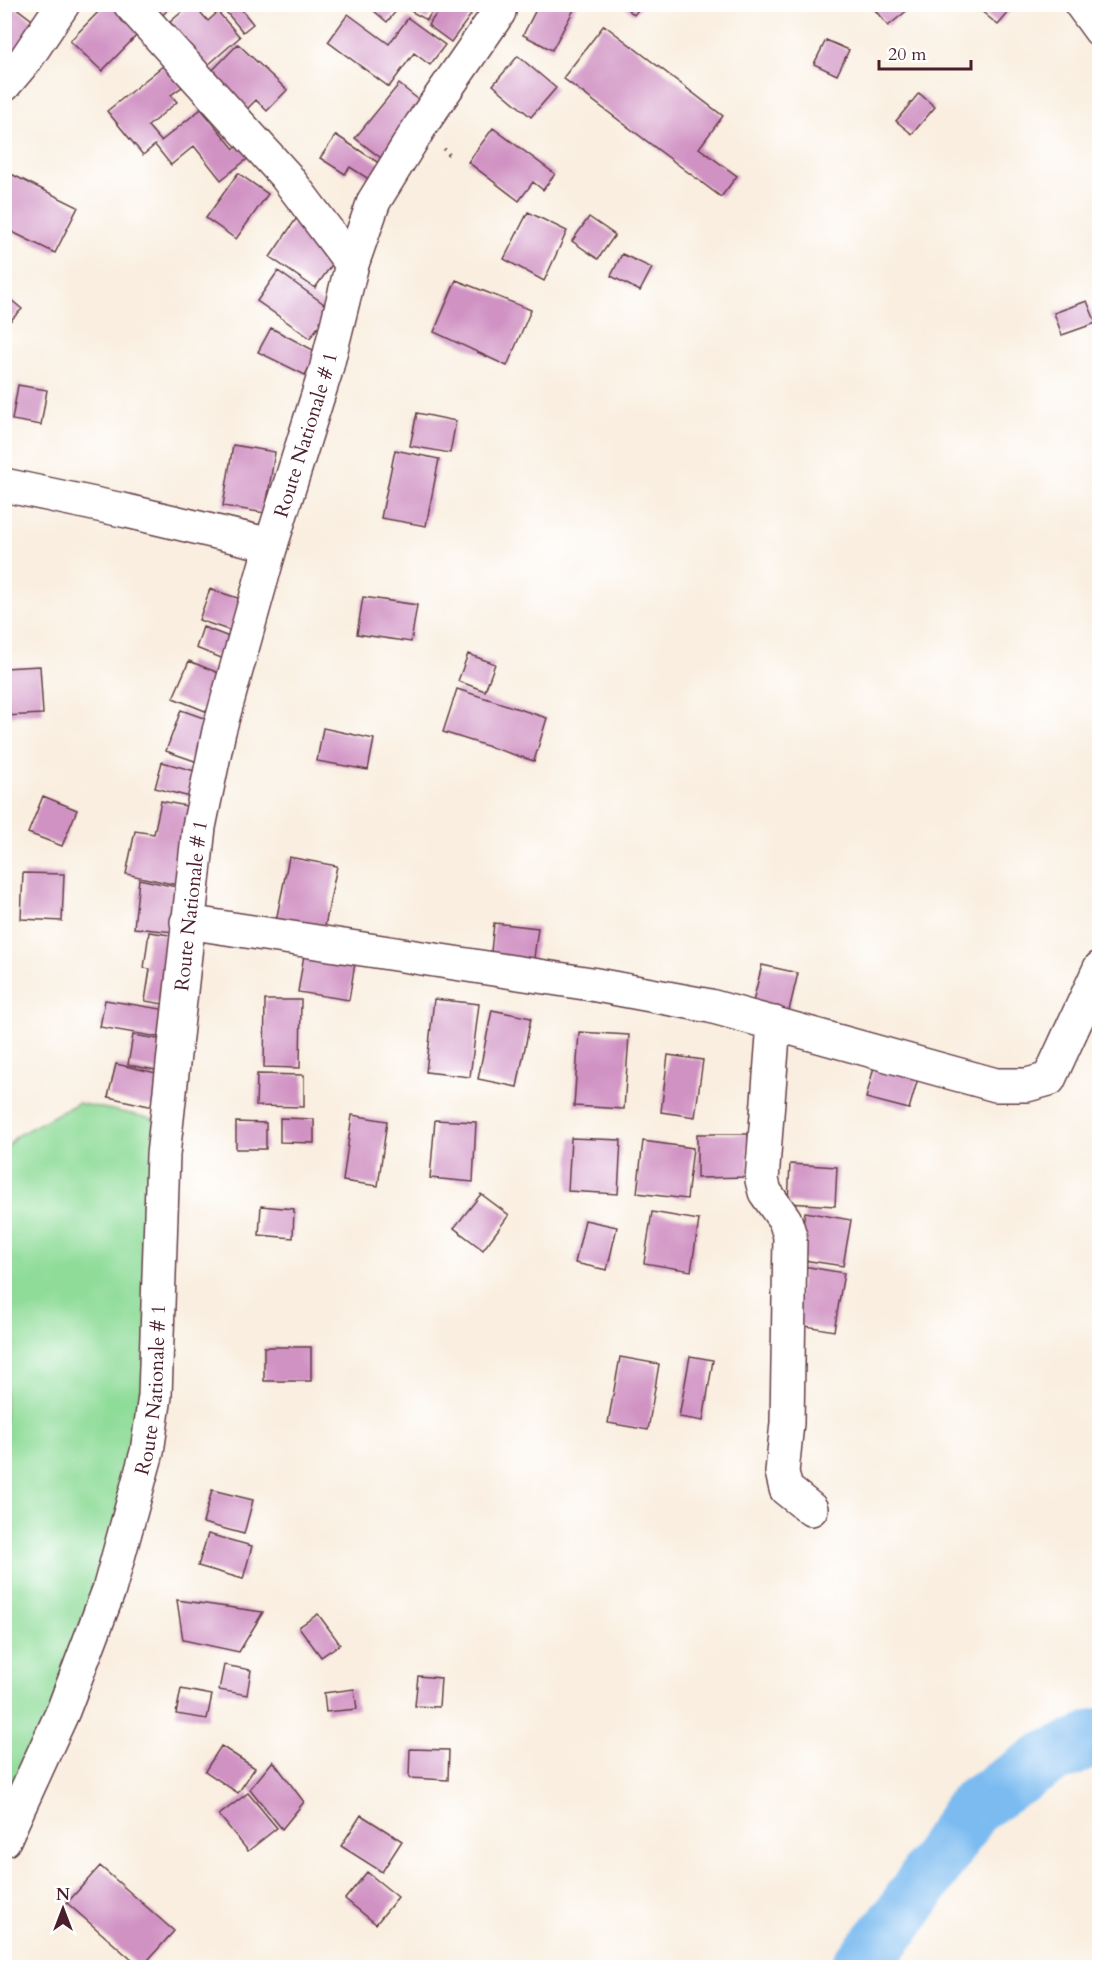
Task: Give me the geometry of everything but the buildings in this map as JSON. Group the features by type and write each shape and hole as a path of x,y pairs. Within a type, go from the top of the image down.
{"street":[{"path":"4,85 26,59 63,4"},
{"path":"130,4 285,176 352,264"},
{"path":"1081,4 1100,30"},
{"name":"Route Nationale # 1","path":"4,1840 63,1711 110,1590 147,1452 155,1396 163,1155 199,827 219,732 271,545 326,370 352,264 374,201 496,7"},
{"path":"4,485 271,545"},
{"path":"187,922 591,984 710,1006 996,1085 1027,1085 1049,1079 1100,968"},
{"path":"774,1023 762,1180 765,1191 785,1220 790,1236 787,1423 782,1472 786,1489 811,1509"}],"green space":[{"path":"78,1103 170,1122 164,1387 5,1840 5,1150 16,1136"}],"waterway":[{"path":"858,1968 899,1919 973,1807 1045,1760 1100,1736"}]}
